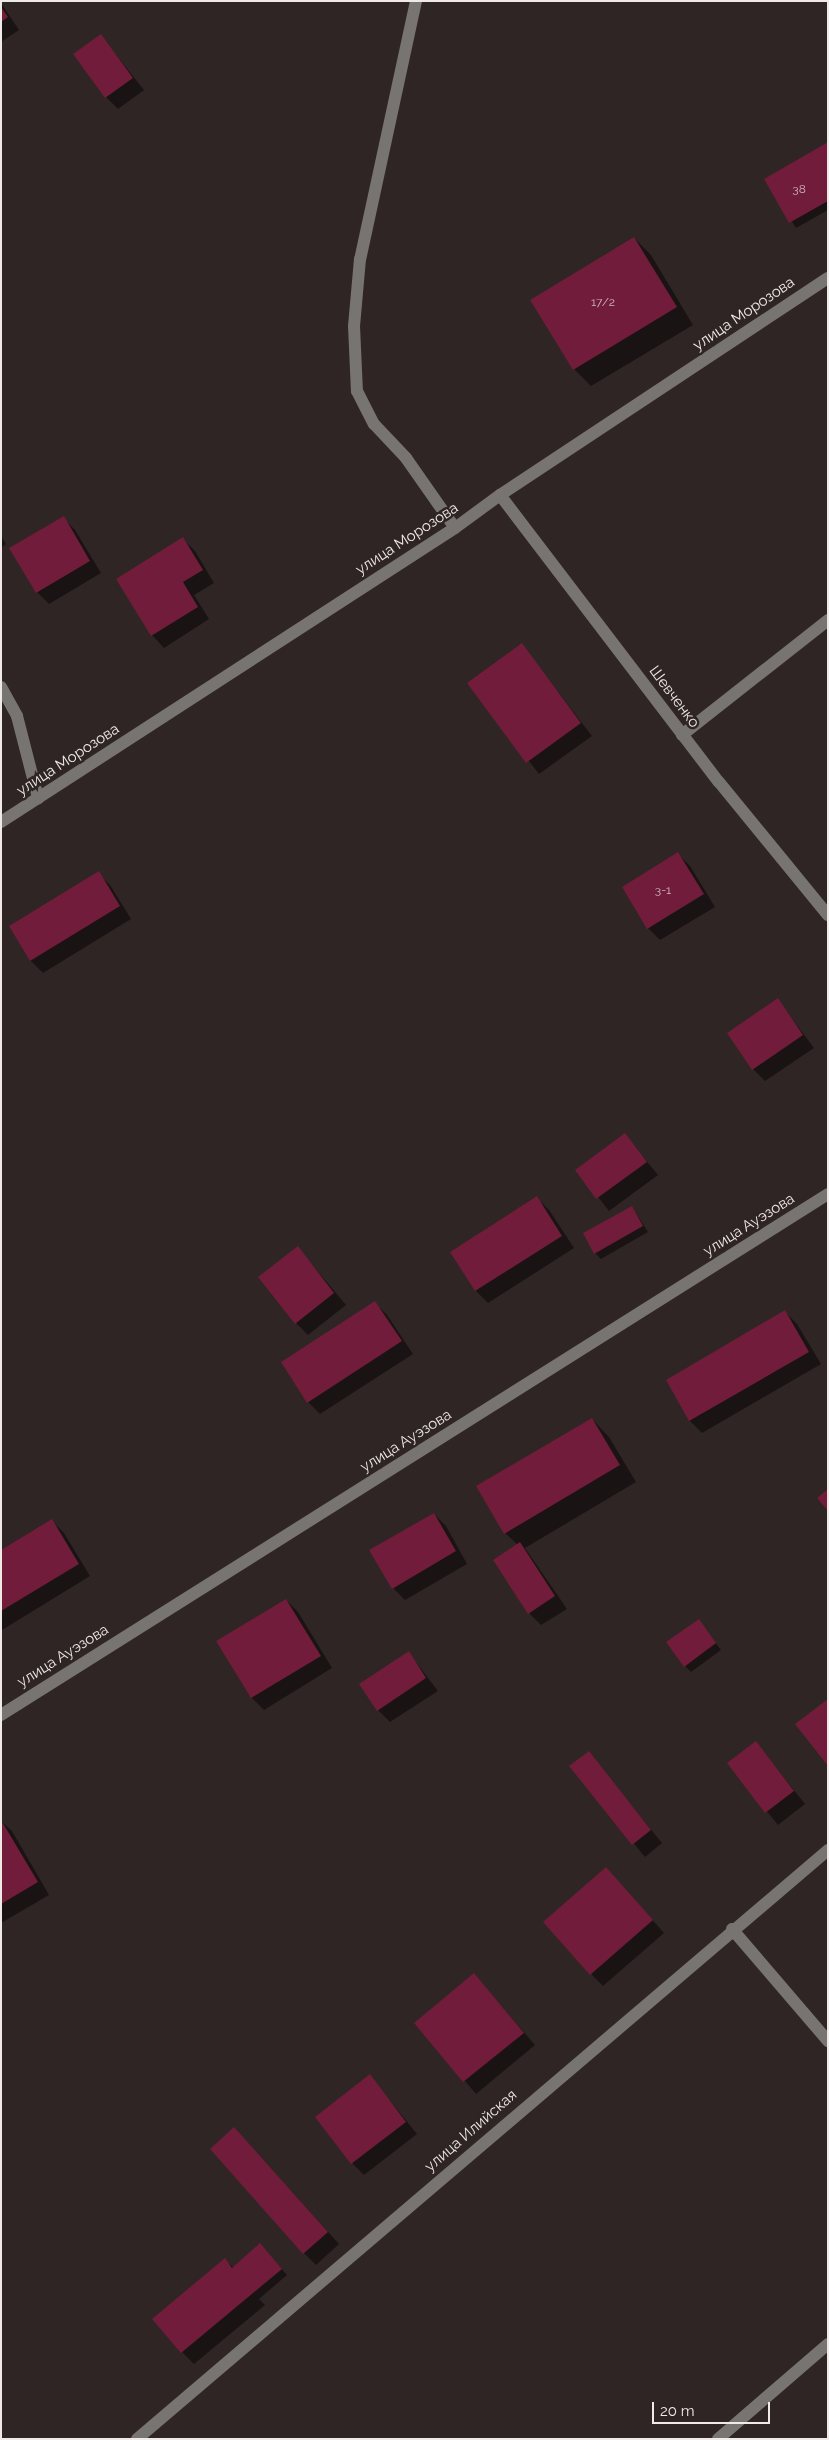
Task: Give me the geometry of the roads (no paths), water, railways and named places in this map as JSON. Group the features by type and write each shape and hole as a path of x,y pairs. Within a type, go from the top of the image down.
{"street":[{"path":"416,1 360,259 354,326 357,391 374,424 406,458 455,528"},
{"name":"улица Морозова","path":"1,822 455,528 500,495 828,278"},
{"name":"Шевченко","path":"500,495 682,734 828,914"},
{"path":"682,734 828,620"},
{"path":"1,687 17,716 38,798"},
{"name":"улица Ауэзова","path":"1,1715 828,1194"},
{"name":"улица Илийская","path":"137,2439 732,1929 828,1850"},
{"path":"732,1929 828,2041"},
{"path":"718,2439 828,2344"}]}
